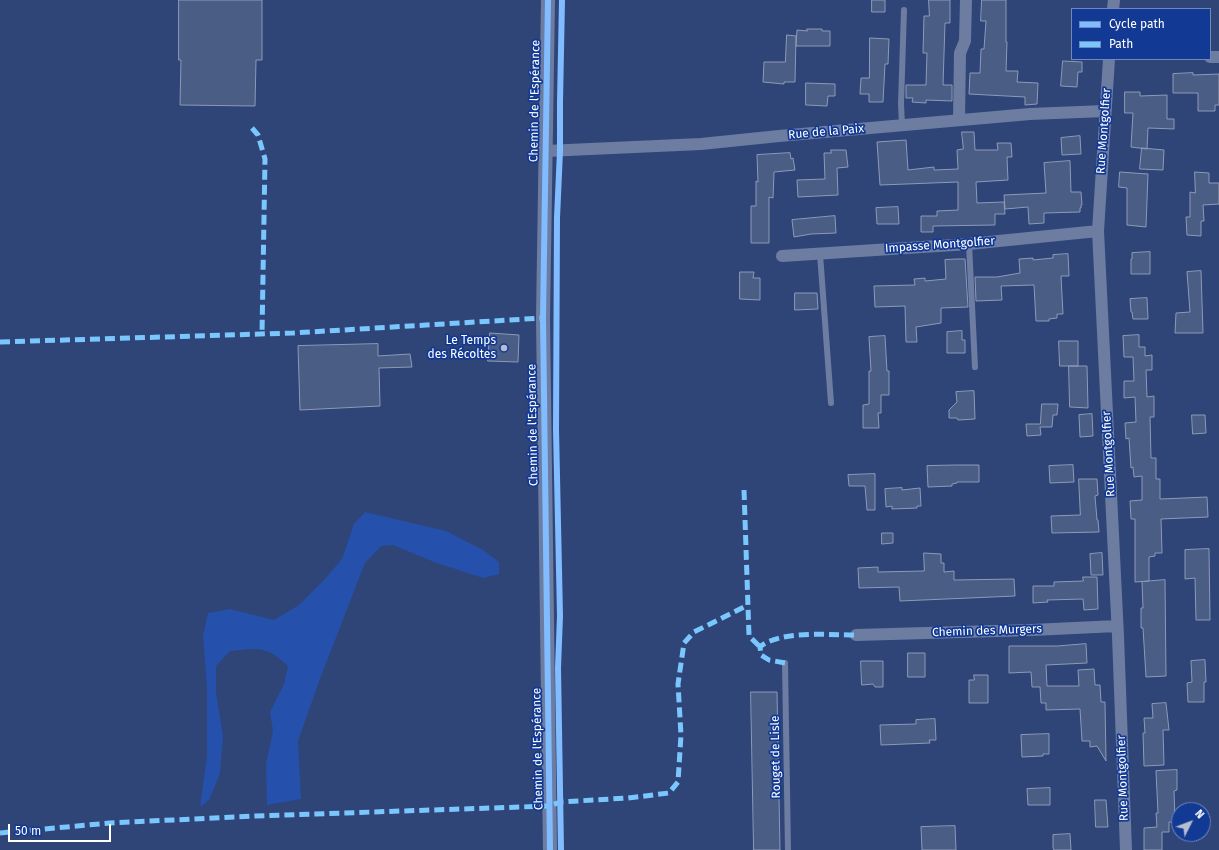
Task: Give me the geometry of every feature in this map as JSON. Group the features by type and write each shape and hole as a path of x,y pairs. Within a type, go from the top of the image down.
{"street":[{"name":"Chemin de l'Espérance","path":"548,0 542,318 550,850"},
{"path":"959,120 960,54 965,41 966,0"},
{"name":"Rue Montgolfier","path":"1109,60 1098,231 1118,626 1126,850"},
{"name":"Rue de la Paix","path":"546,152 701,144 1030,114 1105,111"},
{"name":"Impasse Montgolfier","path":"782,256 969,244 1098,231"},
{"name":"Chemin des Murgers","path":"856,635 1118,626"}],"lane":[{"path":"902,126 901,104 904,10"},
{"path":"969,244 975,367"},
{"path":"820,254 831,403"},
{"name":"Rouget de Lisle","path":"785,663 788,850"}],"shaded area":[{"path":"365,512 446,531 483,550 499,562 499,574 483,578 434,562 393,545 381,546 365,563 321,676 298,741 301,799 267,805 266,764 273,731 270,712 284,684 288,666 274,654 267,651 248,649 230,651 216,666 216,693 223,736 220,773 209,800 200,807 207,756 207,688 203,636 208,613 230,609 274,620 299,605 325,579 342,559 354,524"}],"building":[{"path":"179,0 262,0 262,60 256,60 255,106 180,105 181,60 179,60"},
{"path":"872,0 885,0 885,12 872,12"},
{"path":"929,0 950,0 950,23 945,23 943,85 952,85 952,101 926,100 926,103 912,102 913,98 906,98 906,85 926,85 927,53 923,53 924,16 929,16"},
{"path":"982,0 1006,0 1006,71 1018,71 1017,82 1038,83 1037,104 1025,105 1025,97 969,94 970,73 980,73 981,49 984,49 986,21 981,21"},
{"path":"807,29 822,29 822,31 830,31 830,46 796,46 797,30 807,31"},
{"path":"787,35 796,36 795,82 784,82 784,84 763,82 764,62 785,62"},
{"path":"870,38 889,39 888,64 885,64 883,102 869,102 869,94 860,94 861,78 869,78"},
{"path":"1063,61 1082,62 1082,72 1078,72 1077,87 1061,86"},
{"path":"1193,73 1193,75 1219,74 1219,105 1215,105 1215,111 1198,111 1198,93 1173,93 1173,74"},
{"path":"806,83 835,84 835,96 828,96 827,106 806,105"},
{"path":"1125,92 1140,92 1140,96 1167,95 1167,119 1174,119 1174,129 1148,128 1147,149 1131,147 1133,113 1125,113"},
{"path":"962,132 974,132 975,150 998,150 997,143 1011,143 1012,157 1007,157 1008,180 976,182 977,203 1004,202 1005,214 995,214 995,225 933,226 933,232 921,232 921,216 937,216 937,211 958,210 958,182 880,185 877,142 906,140 908,170 934,167 934,170 958,169 957,150 963,149"},
{"path":"1080,136 1081,154 1062,155 1061,138"},
{"path":"1142,148 1164,150 1163,170 1140,169"},
{"path":"831,150 846,150 848,167 837,168 838,195 798,197 797,180 825,179 824,153 831,153"},
{"path":"790,153 791,159 793,158 795,170 774,172 773,198 769,197 769,243 751,243 751,206 756,206 756,181 758,182 757,155"},
{"path":"1070,161 1071,192 1081,192 1082,205 1080,212 1044,213 1044,223 1029,224 1028,207 1005,209 1004,195 1046,193 1044,163"},
{"path":"1120,172 1148,174 1146,227 1127,225 1127,188 1119,187"},
{"path":"1195,172 1209,173 1209,183 1219,183 1219,204 1203,205 1204,221 1201,221 1201,236 1187,235 1186,217 1190,217 1190,192 1195,193"},
{"path":"898,207 899,224 877,224 876,208"},
{"path":"835,216 836,233 811,234 794,237 792,220"},
{"path":"1150,252 1150,274 1131,274 1132,253"},
{"path":"1068,254 1069,276 1061,276 1063,314 1057,314 1057,318 1049,319 1049,321 1036,321 1034,285 1001,286 1002,300 976,301 975,277 997,277 1020,273 1019,259 1033,258 1033,260 1053,258 1053,255"},
{"path":"965,259 968,307 941,308 941,323 916,327 917,342 906,342 905,306 875,307 874,286 915,285 914,279 925,278 925,281 946,279 945,260"},
{"path":"1201,271 1203,333 1175,333 1176,313 1190,312 1187,272"},
{"path":"740,272 754,272 753,278 760,278 760,300 740,299"},
{"path":"795,293 817,293 818,309 795,310"},
{"path":"1147,298 1148,319 1133,319 1130,299"},
{"path":"962,331 962,340 965,340 965,353 947,353 947,332"},
{"name":"Le Temps des Récoltes","path":"490,333 519,335 518,362 488,361"},
{"path":"1139,335 1139,347 1145,347 1145,356 1152,355 1152,370 1146,370 1147,397 1154,396 1154,417 1150,417 1151,458 1156,458 1156,479 1160,479 1160,499 1207,497 1208,517 1161,519 1162,553 1155,553 1155,556 1149,557 1149,581 1135,582 1135,519 1131,519 1130,501 1142,500 1142,476 1134,477 1133,467 1131,468 1129,438 1126,439 1125,423 1136,422 1135,397 1124,398 1124,381 1134,381 1133,357 1124,357 1123,336"},
{"path":"885,336 887,371 889,371 889,395 881,395 881,413 878,413 879,428 863,428 863,405 869,404 869,371 871,371 869,337"},
{"path":"1059,341 1078,341 1078,366 1060,366"},
{"path":"378,344 378,356 410,354 412,367 379,368 380,406 300,410 298,346"},
{"path":"1069,366 1087,366 1088,408 1070,407"},
{"path":"974,391 975,419 958,420 957,418 949,418 949,410 957,402 956,392"},
{"path":"1042,404 1058,404 1057,415 1053,415 1052,427 1040,427 1041,435 1027,436 1026,424 1040,424"},
{"path":"1092,414 1093,436 1080,437 1079,415"},
{"path":"1192,415 1205,415 1206,433 1193,434"},
{"path":"979,465 979,482 957,482 952,484 952,486 928,487 927,466"},
{"path":"1073,465 1074,482 1050,483 1049,466"},
{"path":"875,474 875,510 867,510 865,486 849,486 848,475"},
{"path":"1079,479 1097,479 1098,495 1095,496 1099,532 1052,533 1051,516 1080,515"},
{"path":"902,488 902,490 920,488 921,506 917,506 917,508 892,509 892,506 886,507 885,489"},
{"path":"882,533 893,533 893,543 882,544"},
{"path":"1209,549 1210,620 1196,620 1195,578 1185,579 1185,550"},
{"path":"924,553 941,554 941,563 944,563 944,572 954,571 954,580 1014,579 1015,596 900,601 899,587 859,588 858,568 878,567 878,572 924,571"},
{"path":"1102,553 1103,575 1091,575 1090,554"},
{"path":"1083,577 1097,577 1098,609 1084,610 1083,599 1047,600 1048,602 1033,603 1033,586 1054,586 1054,582 1083,581"},
{"path":"1165,580 1166,676 1146,677 1143,628 1141,628 1141,608 1143,608 1142,582"},
{"path":"1086,644 1087,663 1046,665 1047,686 1079,686 1078,670 1094,669 1095,685 1100,685 1101,702 1105,702 1106,761 1097,746 1090,747 1090,741 1082,741 1080,709 1046,710 1046,703 1041,703 1040,687 1032,687 1031,672 1009,673 1009,646 1057,646"},
{"path":"908,653 925,653 925,677 908,677"},
{"path":"1205,660 1206,682 1204,682 1204,702 1188,702 1187,683 1192,682 1191,661"},
{"path":"861,661 883,661 883,687 875,687 873,684 862,685"},
{"path":"974,675 988,675 988,703 969,703 969,680 974,680"},
{"path":"751,692 777,692 780,850 754,850"},
{"path":"1166,703 1169,730 1163,730 1164,765 1144,766 1144,718 1153,718 1152,704"},
{"path":"935,719 936,740 929,740 930,743 881,745 880,725 916,724 916,720"},
{"path":"1049,734 1049,754 1043,754 1043,756 1022,757 1021,735"},
{"path":"1177,770 1177,790 1174,791 1174,802 1171,802 1171,822 1169,822 1169,832 1162,832 1162,850 1144,850 1144,828 1157,827 1156,813 1158,813 1156,771"},
{"path":"1050,788 1050,805 1028,805 1027,789"},
{"path":"1095,800 1106,800 1108,827 1096,827"},
{"path":"955,826 956,850 922,850 921,827"},
{"path":"1070,834 1071,850 1054,850 1053,835"}],"marked path":[{"path":"252,128 258,135 265,159 262,334"},
{"path":"0,342 293,333 543,318"},
{"path":"744,490 749,636 760,647"},
{"path":"0,833 110,823 255,816 550,806 560,802 628,798 669,793 678,782 681,735 678,684 684,643 694,632 748,605"},
{"path":"785,663 769,660 761,655 760,647 780,638 792,636 820,634 856,635"}],"cycle path":[{"path":"548,0 543,318 550,850"},
{"path":"561,850 558,668 560,616 556,429 557,218 560,151 562,0"}],"place":[{"name":"Le Temps des Récoltes","path":"504,348"}]}
